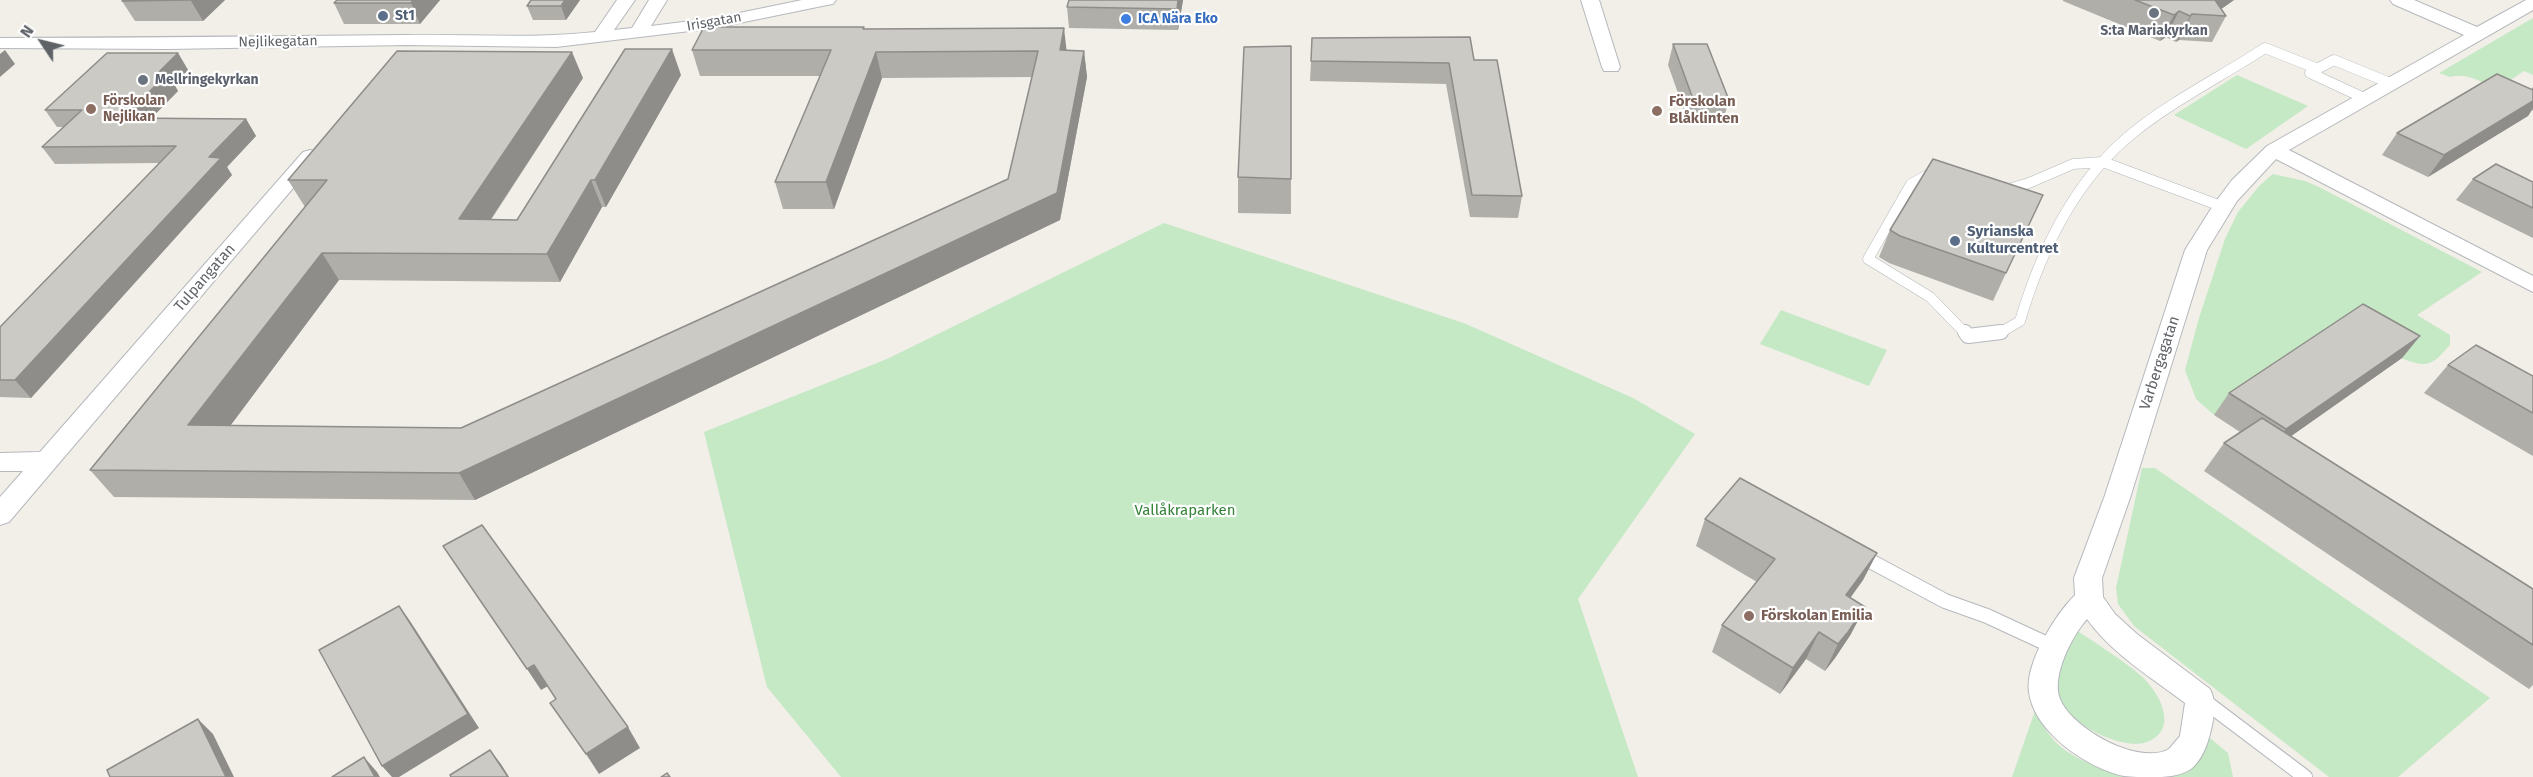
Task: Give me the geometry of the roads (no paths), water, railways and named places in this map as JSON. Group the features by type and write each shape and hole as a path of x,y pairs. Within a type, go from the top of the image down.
{"street":[{"name":"Nejlikegatan","path":"556,42 601,37 626,0"},
{"path":"631,34 658,0"},
{"name":"Irisgatan","path":"631,34 715,23 826,0"},
{"path":"1590,0 1611,67"},
{"path":"2399,0 2485,30"},
{"path":"2430,0 2485,30"},
{"name":"Varbergagatan","path":"2090,599 2088,578 2196,250 2222,206 2239,183 2274,150 2533,3"},
{"name":"Nejlikegatan","path":"0,43 168,44 406,40 556,42 631,34"},
{"path":"387,65 406,40"},
{"name":"Tulpangatan","path":"0,514 322,141"},
{"path":"2274,150 2533,285"},
{"path":"0,462 46,461"},
{"path":"2090,599 2105,622 2120,636 2200,698 2196,732 2187,753 2172,765 2135,766 2096,750 2068,732 2047,708 2043,690 2048,667 2067,623 2090,599"}],"lane":[{"path":"1944,175 1934,171 1911,184 1868,259 1930,297 1968,336 1998,334 2020,321 2027,291 2043,252 2073,202 2103,162 2132,134 2167,109 2265,48 2364,98"},
{"path":"2314,71 2334,60 2390,83"},
{"path":"1995,193 2029,183 2073,164 2103,162 2222,206"},
{"path":"1850,550 1945,601 1987,616 2056,648"},
{"path":"2200,698 2305,777"}],"place":[{"name":"S:ta Mariakyrkan","path":"2154,13"},
{"name":"St1","path":"383,16"},
{"name":"ICA Nära Eko","path":"1126,19"},
{"name":"Mellringekyrkan","path":"143,80"},
{"name":"Förskolan Nejlikan","path":"91,109"},
{"name":"Förskolan Blåklinten","path":"1657,111"},
{"name":"Syrianska Kulturcentret","path":"1955,241"},
{"name":"Förskolan Emilia","path":"1749,616"}],"park label":[{"name":"Vallåkraparken","path":"1185,511"}]}
